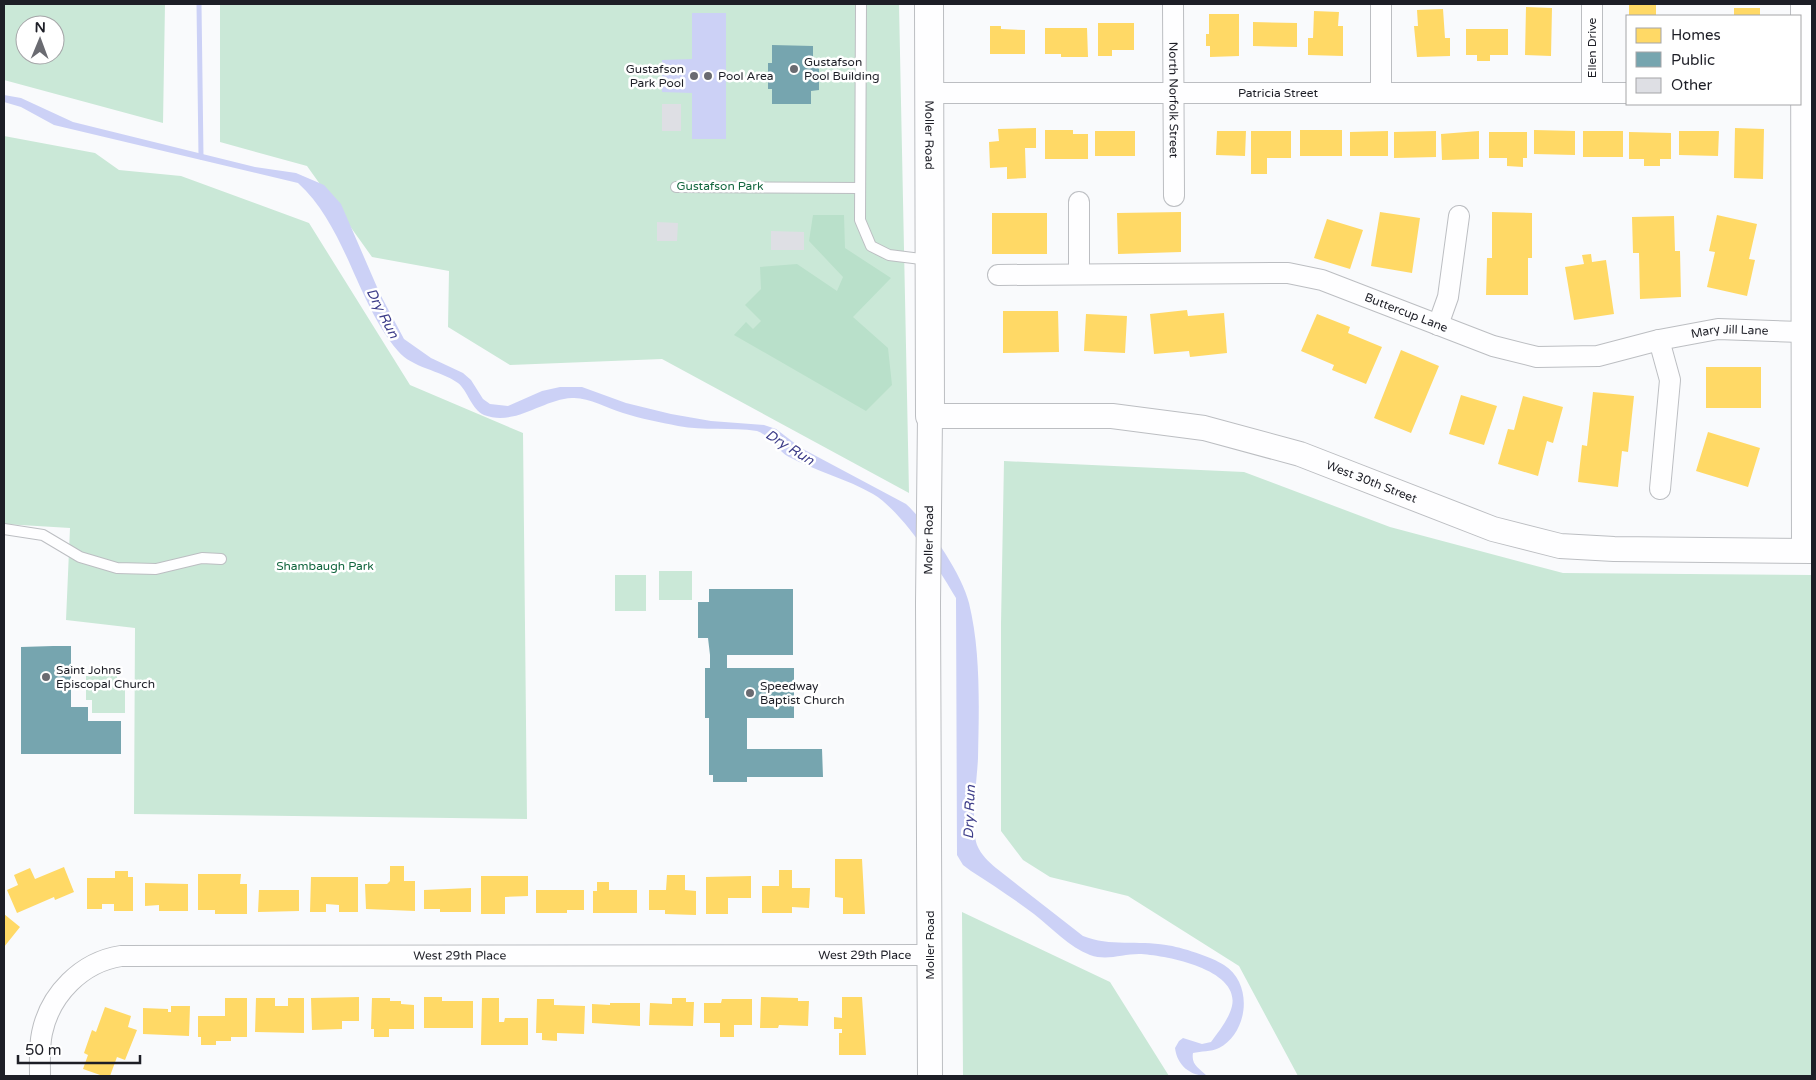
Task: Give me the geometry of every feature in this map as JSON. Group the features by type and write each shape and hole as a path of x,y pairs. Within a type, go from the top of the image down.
{"main road":[{"name":"Moller Road","path":"929,4 930,416"}],"street":[{"name":"North Norfolk Street","path":"1173,4 1174,196"},
{"path":"1381,4 1381,92"},
{"name":"Ellen Drive","path":"1592,4 1592,93"},
{"name":"Patricia Street","path":"929,93 1626,92"},
{"path":"1800,105 1807,283 1801,332 1807,551"},
{"path":"1079,202 1079,274"},
{"path":"1438,325 1448,297 1459,216"},
{"name":"Buttercup Lane","path":"998,276 1288,273 1322,280 1500,349 1537,357 1598,356 1659,340"},
{"name":"Mary Jill Lane","path":"1659,340 1718,329 1801,332"},
{"path":"1659,340 1670,380 1660,489"},
{"name":"Moller Road","path":"930,416 928,504 930,1076"},
{"name":"West 30th Street","path":"930,416 1112,416 1204,428 1300,454 1493,529 1560,546 1614,550 1807,551"},
{"name":"West 29th Place","path":"40,1076 40,1049 46,1018 57,997 67,985 85,970 106,959 129,955 930,955"}],"lane":[{"path":"861,4 860,220 871,246 889,255 930,260"},
{"path":"676,188 860,188"},
{"path":"4,529 43,535 80,557 117,568 156,569 202,558 221,559"}],"green space":[{"path":"4,4 165,4 163,123 4,80"},
{"name":"Gustafson Park","path":"220,4 899,4 909,493 662,359 510,365 448,327 449,271 372,257 307,166 220,142"},
{"name":"Shambaugh Park","path":"4,136 95,153 119,170 181,176 309,223 410,385 523,433 527,819 134,814 135,628 66,620 70,528 4,524"},
{"path":"813,215 844,215 845,248 891,278 853,317 888,348 892,385 866,411 734,335 746,322 753,329 761,321 745,305 761,289 760,267 797,264 837,291 843,277 809,241"},
{"path":"1004,461 1244,472 1390,527 1563,573 1812,575 1812,1076 1298,1076 1239,966 1128,896 1050,877 1023,860 1001,831 1001,624"},
{"path":"659,571 692,571 692,600 659,600"},
{"path":"615,575 646,575 646,611 615,611"},
{"path":"117,675 117,680 125,679 125,713 92,713 92,700 86,700 86,676"},
{"path":"962,912 1110,982 1169,1076 963,1076"}],"water":[{"name":"Gustafson Park Pool","path":"692,13 726,13 726,139 692,139 692,93 662,92 662,60 692,59"},
{"name":"Dry Run","path":"4,95 21,98 73,122 255,167 296,173 324,185 341,204 380,294 404,339 431,358 463,373 471,380 483,399 490,404 508,406 542,391 560,387 582,387 626,403 671,414 711,421 764,425 776,429 801,448 906,504 934,536 952,564 969,603 976,641 978,680 978,758 974,826 979,849 985,858 996,868 1083,936 1103,941 1156,944 1180,948 1219,962 1234,973 1240,984 1244,1008 1236,1031 1229,1041 1219,1048 1193,1053 1194,1063 1207,1076 1195,1074 1185,1068 1178,1060 1175,1048 1183,1038 1202,1044 1211,1042 1231,1011 1231,993 1224,982 1198,966 1166,957 1133,954 1096,957 1082,952 1026,908 963,865 957,855 956,598 908,527 884,502 873,494 842,479 789,457 766,436 757,431 678,426 644,419 578,398 550,403 507,418 495,418 484,415 476,409 458,383 418,365 398,351 384,332 372,310 328,221 315,201 298,183 54,125 21,107 4,102"}],"building: Homes":[{"path":"1629,5 1656,5 1656,15 1629,15"},
{"path":"1526,7 1552,8 1551,56 1525,55"},
{"path":"1734,8 1760,8 1760,15 1734,15"},
{"path":"1443,9 1445,38 1450,38 1450,56 1417,57 1414,26 1418,26 1417,10"},
{"path":"1314,11 1339,12 1338,26 1343,26 1343,56 1308,55 1308,38 1313,38"},
{"path":"1209,14 1239,14 1239,56 1210,57 1210,46 1206,46 1206,34 1209,34"},
{"path":"1253,22 1297,23 1297,47 1253,46"},
{"path":"1098,23 1134,23 1134,50 1112,50 1112,56 1098,56"},
{"path":"990,26 1001,26 1001,29 1025,30 1025,54 990,54"},
{"path":"1045,28 1087,28 1088,57 1061,57 1061,54 1045,54"},
{"path":"1466,29 1508,29 1508,55 1490,55 1490,61 1477,61 1477,55 1466,55"},
{"path":"1036,128 1036,148 1025,148 1026,178 1007,179 1007,167 990,168 989,142 999,141 998,129"},
{"path":"1735,128 1764,129 1763,179 1734,178"},
{"path":"1045,130 1073,130 1073,134 1088,134 1088,159 1045,159"},
{"path":"1300,130 1342,130 1342,156 1300,156"},
{"path":"1534,130 1575,131 1575,155 1534,154"},
{"path":"1095,131 1135,131 1135,156 1095,156"},
{"path":"1217,131 1246,131 1245,156 1216,155"},
{"path":"1251,131 1291,131 1291,158 1267,158 1267,174 1251,174"},
{"path":"1388,131 1388,156 1350,156 1350,132"},
{"path":"1436,131 1436,157 1394,158 1394,132"},
{"path":"1479,131 1479,159 1442,160 1441,134"},
{"path":"1583,131 1623,131 1623,157 1583,157"},
{"path":"1679,131 1719,131 1718,156 1679,155"},
{"path":"1489,132 1527,132 1527,158 1523,158 1523,167 1507,166 1507,158 1489,158"},
{"path":"1629,132 1671,133 1671,159 1660,159 1660,166 1644,166 1644,159 1629,159"},
{"path":"1181,212 1181,252 1118,254 1117,213"},
{"path":"1380,212 1420,218 1412,273 1371,266"},
{"path":"1492,212 1532,213 1532,258 1528,258 1528,295 1486,295 1487,258 1492,258"},
{"path":"992,213 1047,213 1047,254 992,254"},
{"path":"1717,215 1757,224 1749,259 1755,260 1747,296 1707,287 1715,252 1709,251"},
{"path":"1674,216 1675,251 1680,251 1681,297 1640,299 1639,253 1633,253 1632,217"},
{"path":"1327,219 1363,230 1350,269 1314,258"},
{"path":"1591,254 1592,262 1606,260 1614,314 1574,320 1565,267 1584,264 1582,255"},
{"path":"1187,310 1188,316 1224,313 1227,353 1190,357 1189,351 1154,354 1150,314"},
{"path":"1003,311 1058,311 1059,352 1003,353"},
{"path":"1086,314 1127,316 1125,353 1084,351"},
{"path":"1317,314 1350,327 1348,333 1382,347 1366,384 1332,370 1334,365 1301,351"},
{"path":"1401,350 1439,366 1411,433 1374,418"},
{"path":"1706,367 1761,367 1761,408 1706,408"},
{"path":"1593,392 1634,396 1628,452 1622,451 1618,487 1578,482 1582,445 1587,446"},
{"path":"1461,395 1497,406 1484,445 1449,434"},
{"path":"1523,396 1563,407 1553,443 1547,441 1538,476 1498,464 1508,429 1514,430"},
{"path":"1708,432 1760,448 1748,487 1696,471"},
{"path":"835,859 862,859 865,914 843,914 843,898 835,897"},
{"path":"390,866 404,866 404,881 415,881 415,911 366,909 365,884 387,884 390,881"},
{"path":"64,867 74,892 55,900 54,897 17,913 7,890 18,885 14,875 30,868 35,879"},
{"path":"779,870 792,870 792,888 810,888 809,908 792,907 792,913 762,913 762,886 779,886"},
{"path":"115,871 128,871 128,877 133,877 133,911 114,911 114,904 102,904 102,909 87,909 87,878 115,878"},
{"path":"198,874 241,874 240,884 247,884 247,914 215,914 215,910 198,910"},
{"path":"667,875 685,875 685,890 696,891 696,915 665,914 665,910 649,910 649,890 666,890"},
{"path":"481,876 528,876 528,896 505,897 505,914 481,914"},
{"path":"751,876 751,898 728,898 728,914 706,914 706,877"},
{"path":"311,877 358,877 358,912 339,912 339,905 326,904 326,912 310,912"},
{"path":"597,882 609,882 609,890 637,890 637,913 593,913 593,891 597,891"},
{"path":"145,883 188,884 188,911 159,911 159,905 145,906"},
{"path":"471,888 471,912 440,912 440,909 424,909 424,890"},
{"path":"259,890 299,890 299,911 258,912"},
{"path":"536,890 584,890 584,910 567,910 567,913 536,913"},
{"path":"4,914 20,927 4,947"},
{"path":"359,997 359,1021 342,1021 342,1029 312,1030 311,998"},
{"path":"424,997 442,997 442,1001 473,1001 473,1028 424,1028"},
{"path":"761,997 798,998 798,1001 809,1001 808,1026 779,1025 778,1028 760,1028"},
{"path":"842,997 862,997 866,1055 839,1055 839,1033 842,1033 842,1029 834,1029 834,1017 842,1018"},
{"path":"225,998 247,998 247,1037 231,1037 231,1041 216,1041 216,1045 201,1045 201,1037 198,1037 198,1016 225,1016"},
{"path":"256,998 275,998 275,1006 288,1006 288,998 304,998 304,1033 255,1032"},
{"path":"372,998 390,998 390,1001 401,1001 401,1004 414,1005 414,1029 389,1029 389,1037 374,1037 374,1029 371,1029"},
{"path":"482,998 499,998 499,1022 504,1022 505,1018 528,1018 528,1045 481,1045"},
{"path":"672,998 686,998 686,1002 694,1002 693,1026 649,1025 650,1003 672,1004"},
{"path":"537,999 554,999 554,1005 585,1006 584,1034 557,1033 557,1041 542,1040 542,1033 536,1033"},
{"path":"722,999 752,999 752,1025 734,1025 734,1037 720,1037 720,1023 704,1023 704,1003 721,1003"},
{"path":"610,1003 640,1003 640,1026 592,1023 592,1004 610,1005"},
{"path":"171,1006 190,1006 189,1036 143,1034 143,1008 168,1009 168,1012 171,1012"},
{"path":"105,1007 131,1016 128,1027 137,1030 125,1060 117,1057 110,1076 103,1076 83,1069 88,1055 84,1053 92,1030 96,1032"}],"building: Public":[{"name":"Gustafson Pool Building","path":"772,45 813,46 813,62 819,62 819,90 811,91 811,104 772,104 772,89 768,89 768,63 772,63"},
{"name":"Speedway Baptist Church","path":"709,589 793,589 793,655 727,655 727,668 794,668 794,718 747,718 747,749 822,749 823,777 747,777 747,782 713,782 713,775 709,775 709,718 705,718 705,668 710,668 710,655 708,638 698,638 698,602 709,602"},
{"name":"Saint Johns Episcopal Church","path":"71,646 71,707 88,707 88,721 121,721 121,754 21,754 21,647"}],"building: Other":[{"path":"662,104 681,104 681,131 662,131"},
{"path":"657,222 678,223 677,241 657,241"},
{"path":"771,231 804,232 804,250 771,250"}],"waterway":[{"path":"199,4 201,157"}],"place":[{"name":"Gustafson Pool Building","path":"794,69"},
{"name":"Gustafson Park Pool","path":"694,76"},
{"name":"Pool Area","path":"708,76"},
{"name":"Saint Johns Episcopal Church","path":"46,677"},
{"name":"Speedway Baptist Church","path":"750,693"}]}
